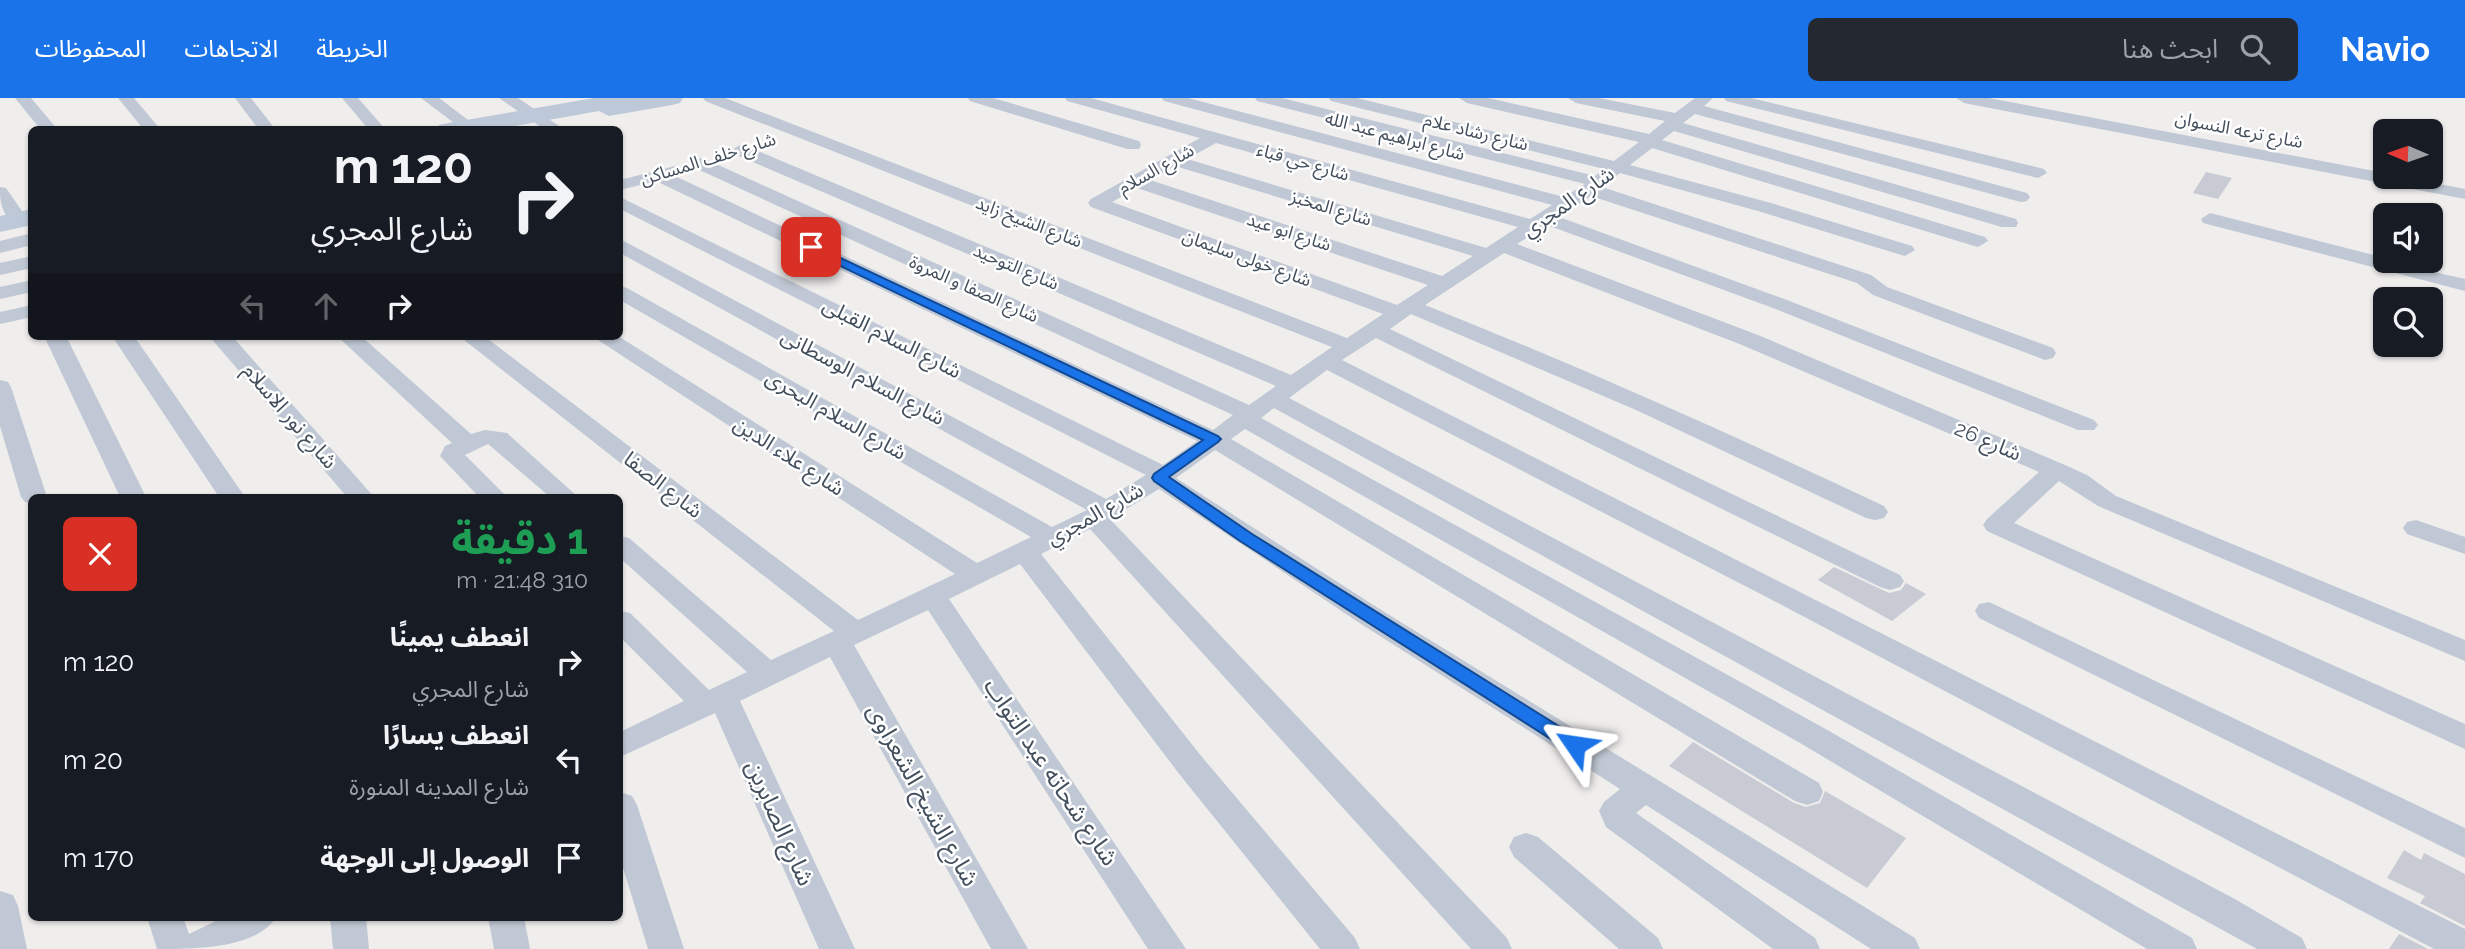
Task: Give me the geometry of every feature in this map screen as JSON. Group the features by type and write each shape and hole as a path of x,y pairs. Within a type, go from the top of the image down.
{"main road":[{"path":"519,126 545,122 613,102 672,98"},
{"path":"487,126 545,122"}],"street":[{"path":"23,98 47,126"},
{"path":"126,98 150,126"},
{"path":"243,98 265,126"},
{"path":"350,98 374,126"},
{"path":"429,98 456,126"},
{"path":"507,98 545,122"},
{"name":"شارع الشيخ زايد","path":"711,98 1337,354 1813,608 2465,947"},
{"path":"976,98 1133,145"},
{"name":"شارع حي قباء","path":"1073,98 1540,222 1780,304 2086,425"},
{"name":"شارع ابراهيم عبد الله","path":"1170,98 1568,204"},
{"name":"شارع رشاد علام","path":"1263,98 1594,186 1864,279 1880,290 2045,353"},
{"path":"1337,98 1640,150"},
{"path":"1402,98 1640,150 1776,208 1905,250"},
{"path":"1467,98 1640,150 1978,241"},
{"path":"1576,98 1688,112 2021,197"},
{"path":"1649,98 2009,223"},
{"path":"1732,98 2038,173"},
{"name":"شارع ترعه النسوان","path":"1964,98 2465,194"},
{"name":"شارع المجري","path":"623,744 1025,552 1101,513 1161,476 1404,309 1568,204 1688,112"},
{"name":"شارع خلف المساكن","path":"623,184 655,177 797,132"},
{"name":"شارع السلام","path":"1098,201 1214,137"},
{"name":"شارع التوحيد","path":"740,150 1264,403"},
{"name":"شارع المخبز","path":"1172,160 1497,251"},
{"name":"شارع الصفا و المروة","path":"699,163 1264,403"},
{"path":"623,164 1213,439 1807,792"},
{"name":"شارع ابو عيد","path":"1134,181 1445,284"},
{"name":"شارع خولى سليمان","path":"1098,201 1101,206 1404,309 1597,382 1726,440 1875,512"},
{"name":"شارع السلام القبلى","path":"623,204 1161,476 1226,524 1902,949"},
{"path":"2210,219 2464,290"},
{"path":"0,247 28,240"},
{"name":"شارع السلام الوسطانى","path":"623,247 1101,513 1494,949"},
{"name":"شارع 26","path":"1497,251 1750,340 2056,470 2078,480 2107,500 2463,646"},
{"path":"0,269 28,263"},
{"path":"0,293 28,287"},
{"name":"شارع السلام البحرى","path":"623,294 1052,538"},
{"path":"0,318 28,312"},
{"path":"1374,330 1890,581"},
{"path":"57,340 132,494"},
{"path":"126,340 230,494"},
{"name":"شارع نور الاسلام","path":"224,340 358,494"},
{"path":"352,340 467,444"},
{"name":"شارع الصفا","path":"475,340 846,637"},
{"name":"شارع علاء الدين","path":"609,340 976,575"},
{"path":"0,387 33,494"},
{"path":"1264,403 1811,735 2179,949"},
{"path":"1264,403 2208,902 2289,949"},
{"path":"491,494 452,456 454,451 485,438 498,438 562,494"},
{"path":"2056,470 1996,525 2465,737"},
{"path":"2416,528 2465,546"},
{"path":"623,547 769,675"},
{"path":"1025,552 1191,766 1342,949"},
{"name":"شارع شحاته عبد التواب","path":"933,596 1168,949"},
{"path":"1989,611 2465,845"},
{"path":"623,623 714,701"},
{"name":"شارع الشيخ الشعراوى","path":"846,637 1010,949"},
{"name":"شارع الصابرين","path":"714,701 837,949"},
{"path":"1644,788 1616,811 1618,818 1801,949"},
{"path":"623,814 666,949"},
{"path":"1526,847 1645,949"},
{"path":"0,906 9,949"},
{"path":"166,921 175,949"},
{"path":"195,949 250,921"},
{"path":"348,921 351,949"},
{"path":"507,921 512,949"}],"building":[{"path":"2206,172 2232,178 2218,199 2193,193"},
{"path":"1834,567 1889,593 1901,590 1906,583 1926,594 1892,621 1818,580"},
{"path":"1693,742 1794,803 1806,807 1820,803 1825,791 1906,838 1867,888 1669,766"},
{"path":"2404,850 2421,860 2424,853 2465,874 2465,926 2420,903 2425,896 2387,878"},
{"path":"2399,934 2428,949 2389,949"}],"route":[{"path":"811,247 1213,439 1159,478 1246,537 1575,745"}]}
